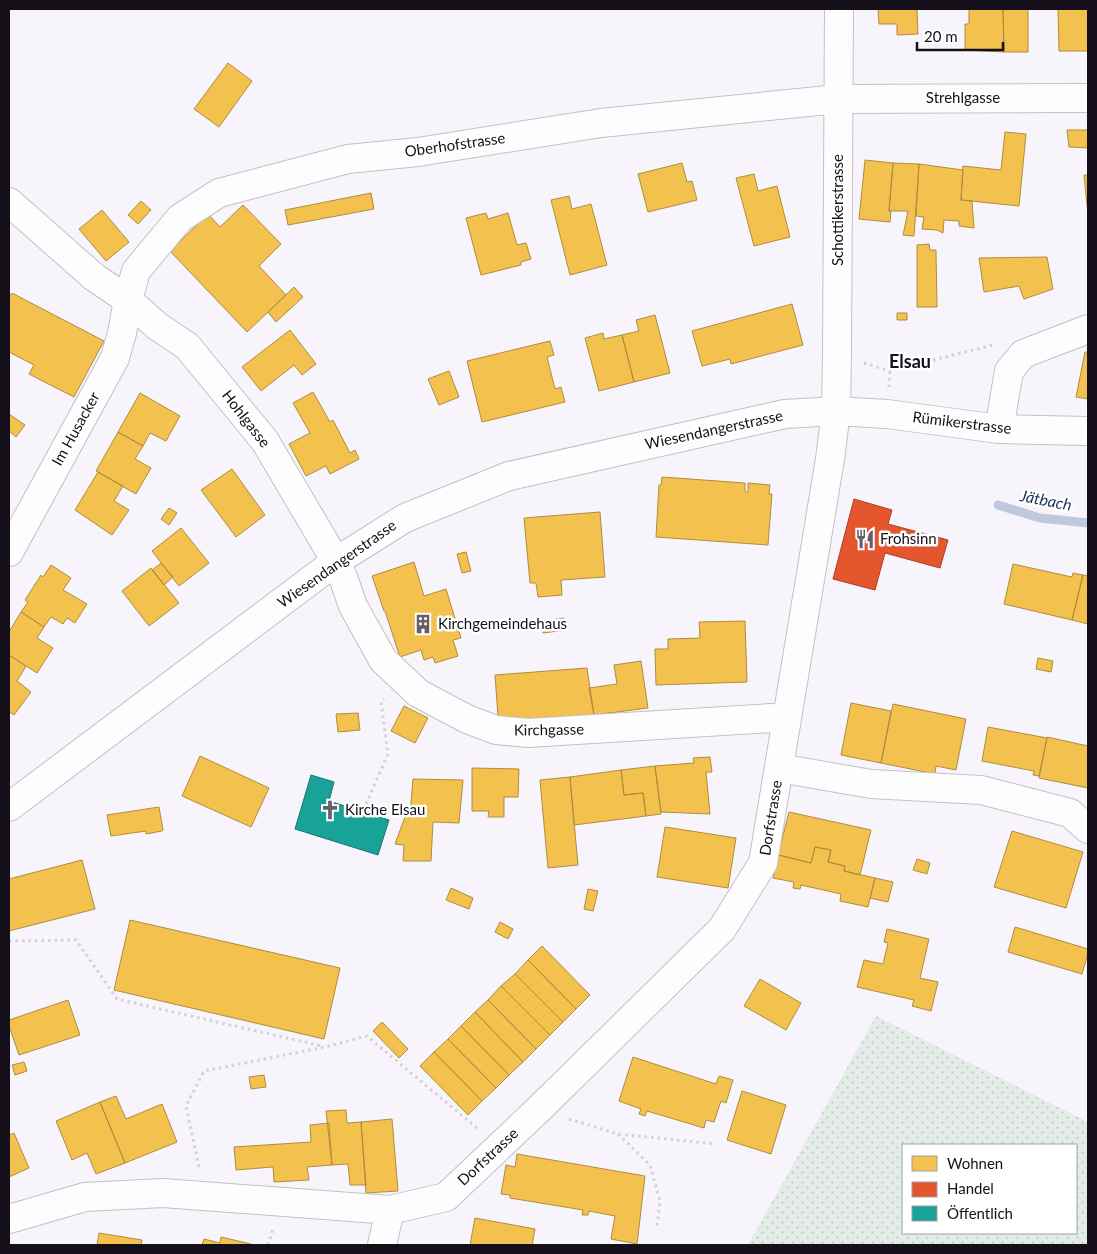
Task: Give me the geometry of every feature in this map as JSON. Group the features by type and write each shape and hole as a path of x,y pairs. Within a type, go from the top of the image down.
{"street":[{"name":"Schottikerstrasse","path":"836,411 838,9"},
{"name":"Strehlgasse","path":"838,99 1088,98"},
{"name":"Oberhofstrasse","path":"128,300 136,271 180,218 219,193 348,159 418,152 601,123 838,99"},
{"name":"Hohlgasse","path":"9,202 94,277 128,300 158,326 187,346 265,440 335,562"},
{"name":"Im Husacker","path":"9,552 115,358 128,300"},
{"path":"999,429 1010,371 1023,354 1088,329"},
{"name":"Wiesendangerstrasse","path":"9,807 335,562 405,518 509,476 786,414 836,411"},
{"name":"Rümikerstrasse","path":"836,411 887,414 999,429 1088,431"},
{"name":"Dorfstrasse","path":"9,1219 85,1197 163,1193 390,1210 446,1196 539,1109 722,929 763,863 836,411"},
{"name":"Kirchgasse","path":"335,562 343,577 353,606 383,660 418,693 467,719 496,730 528,733 772,718 786,720"},
{"name":"Dorfstrasse","path":"779,768 871,784 980,790 1070,813 1088,829"},
{"path":"382,1245 390,1210"}],"path":[{"path":"837,354 890,372 1002,343 1023,354"},
{"path":"366,804 388,754 381,702 402,678"},
{"path":"9,941 76,940 117,999 325,1047"},
{"path":"199,1196 199,1164 186,1106 204,1071 325,1047 367,1036 473,1124 497,1148"},
{"path":"539,1109 618,1134 716,1144"},
{"path":"618,1134 650,1165 660,1200 658,1226"}],"shaded area":[{"path":"876,1016 1088,1122 1088,1245 748,1245"}],"building: Wohnen":[{"path":"878,9 917,9 918,34 897,35 897,24 879,24"},
{"path":"969,9 1003,9 1004,52 965,50 965,24 969,24"},
{"path":"1003,9 1028,9 1028,52 1004,52"},
{"path":"1058,9 1088,9 1088,51 1059,51"},
{"path":"228,63 252,81 219,127 194,109"},
{"path":"1067,130 1088,130 1088,148 1069,147"},
{"path":"1005,132 1026,134 1019,206 961,200 963,166 1001,170"},
{"path":"865,160 893,163 889,211 891,211 890,222 859,219"},
{"path":"682,163 687,182 692,181 697,200 648,212 638,174"},
{"path":"893,163 919,164 914,236 903,235 908,211 889,211"},
{"path":"919,164 963,170 961,200 972,201 974,228 959,226 959,221 944,220 943,233 937,230 922,229 924,217 916,216"},
{"path":"754,174 758,191 777,186 790,237 754,246 736,178"},
{"path":"1084,175 1088,175 1088,215"},
{"path":"371,193 374,209 288,225 285,210"},
{"path":"569,196 572,209 591,204 607,265 570,275 551,200"},
{"path":"141,201 151,210 138,224 128,215"},
{"path":"243,205 281,244 259,266 286,295 247,332 170,251 208,214 220,227"},
{"path":"102,210 129,242 106,261 79,229"},
{"path":"486,213 488,219 508,213 517,245 526,243 531,259 521,262 521,265 481,275 466,218"},
{"path":"929,244 930,250 936,250 937,307 917,307 917,245"},
{"path":"1047,257 1053,289 1024,299 1019,286 984,292 979,258"},
{"path":"294,287 303,297 276,322 268,312"},
{"path":"12,293 104,341 74,397 29,374 34,365 9,352 9,298"},
{"path":"792,304 803,345 731,364 730,359 702,366 692,331"},
{"path":"897,313 907,313 907,320 897,320"},
{"path":"655,315 670,373 634,382 622,335 639,331 636,320"},
{"path":"290,330 316,364 302,375 294,365 261,391 242,367"},
{"path":"603,333 604,339 622,335 634,382 599,391 585,338"},
{"path":"550,341 554,355 547,357 555,389 561,387 565,402 482,422 467,361"},
{"path":"1085,352 1088,352 1088,399 1076,397"},
{"path":"449,371 459,397 439,405 428,379"},
{"path":"313,392 330,422 333,420 350,453 355,450 359,459 330,474 326,466 306,476 289,444 310,433 293,403"},
{"path":"140,393 180,416 166,441 150,433 143,446 118,432"},
{"path":"9,414 25,425 16,437 9,431"},
{"path":"118,432 143,446 135,459 151,468 136,494 96,471"},
{"path":"232,469 265,515 236,537 201,490"},
{"path":"98,472 123,486 114,501 129,510 112,535 75,510"},
{"path":"662,477 745,483 746,492 748,492 748,483 770,485 769,494 772,494 768,545 656,537 659,485 661,485"},
{"path":"169,508 177,513 169,525 161,519"},
{"path":"600,512 605,577 561,580 562,595 538,597 536,583 530,583 524,518"},
{"path":"181,528 209,563 179,586 152,551"},
{"path":"466,552 471,571 462,573 457,554"},
{"name":"Kirchgemeindehaus","path":"414,562 424,596 446,589 461,638 453,640 458,656 435,663 433,657 424,660 421,650 400,657 372,576"},
{"path":"161,563 173,577 164,585 152,570"},
{"path":"1013,564 1072,577 1073,573 1083,575 1072,620 1004,604"},
{"path":"51,565 71,578 63,590 87,604 75,623 67,618 63,624 51,617 44,627 21,612 28,602 25,600 41,575 43,577"},
{"path":"151,568 179,603 149,626 122,591"},
{"path":"1083,575 1088,576 1088,624 1072,620"},
{"path":"21,612 44,627 37,638 53,648 37,673 9,655 9,632"},
{"path":"564,618 566,630 543,633 542,621"},
{"path":"745,621 747,682 656,685 655,649 668,649 668,639 700,638 699,622"},
{"path":"9,655 26,666 17,681 31,692 14,715 9,712"},
{"path":"1038,658 1053,661 1051,672 1036,669"},
{"path":"641,661 648,708 594,715 589,688 617,684 614,665"},
{"path":"587,668 594,715 536,720 498,716 495,675"},
{"path":"851,703 891,711 881,763 841,755"},
{"path":"893,704 966,719 956,770 936,766 935,774 881,763"},
{"path":"404,706 428,718 415,743 391,731"},
{"path":"358,713 360,730 338,732 336,714"},
{"path":"988,727 1047,738 1039,776 1033,775 1034,771 982,761"},
{"path":"1047,737 1088,746 1088,788 1039,778"},
{"path":"200,756 269,788 251,827 182,796"},
{"path":"710,757 712,772 706,772 710,814 661,812 655,766 694,763 693,758"},
{"path":"655,766 661,814 646,816 643,793 624,795 621,770"},
{"path":"472,768 519,769 518,797 504,797 504,817 488,817 489,811 472,811"},
{"path":"621,770 624,795 643,793 646,816 574,825 570,777"},
{"path":"570,777 578,865 548,868 540,780"},
{"path":"413,779 463,780 459,823 433,822 431,861 403,861 404,845 395,844 406,814 410,815"},
{"path":"159,807 162,831 146,834 146,831 111,836 107,815"},
{"path":"789,812 871,830 860,875 844,871 845,866 828,862 831,850 815,847 811,863 778,855"},
{"path":"665,827 736,838 728,888 657,877"},
{"path":"1012,831 1083,852 1066,908 994,887"},
{"path":"815,847 831,850 828,862 845,866 844,871 875,878 868,907 840,901 841,894 801,885 800,889 793,888 794,882 773,878 778,855 811,863"},
{"path":"917,859 930,863 927,874 913,870"},
{"path":"82,860 95,909 9,931 9,879"},
{"path":"875,878 893,882 888,902 870,898"},
{"path":"451,888 473,898 469,909 446,900"},
{"path":"588,889 598,891 593,911 584,909"},
{"path":"130,920 340,968 324,1039 114,990"},
{"path":"500,922 513,929 508,939 495,932"},
{"path":"1015,927 1088,949 1082,974 1008,952"},
{"path":"887,929 929,939 920,978 938,982 931,1011 912,1006 914,1000 857,987 864,960 883,964 888,943 884,942"},
{"path":"542,946 590,995 576,1009 528,960"},
{"path":"528,960 576,1009 563,1022 515,974"},
{"path":"515,974 563,1022 550,1035 501,986"},
{"path":"760,979 801,1003 786,1030 744,1006"},
{"path":"501,986 550,1035 536,1049 488,1000"},
{"path":"68,1000 80,1035 19,1055 9,1026 9,1020"},
{"path":"488,1000 536,1049 523,1062 475,1012"},
{"path":"475,1012 523,1062 509,1075 461,1026"},
{"path":"382,1022 408,1049 399,1058 373,1031"},
{"path":"461,1026 509,1075 496,1088 448,1039"},
{"path":"448,1039 496,1088 482,1101 434,1052"},
{"path":"434,1052 482,1101 468,1115 420,1066"},
{"path":"633,1057 716,1084 719,1076 733,1080 726,1103 721,1101 714,1122 706,1120 704,1128 647,1111 645,1116 639,1114 641,1109 619,1101"},
{"path":"24,1062 27,1071 15,1075 12,1065"},
{"path":"264,1075 266,1087 251,1089 249,1077"},
{"path":"742,1091 786,1105 771,1154 727,1140"},
{"path":"116,1096 126,1119 162,1104 177,1142 125,1163 100,1102"},
{"path":"100,1102 125,1163 96,1174 87,1153 72,1160 56,1121"},
{"path":"346,1110 347,1123 361,1122 366,1185 350,1185 348,1164 332,1165 326,1111"},
{"path":"392,1119 398,1191 366,1193 361,1122"},
{"path":"329,1123 332,1165 307,1167 309,1180 274,1182 273,1167 236,1170 234,1147 311,1142 310,1125"},
{"path":"14,1133 29,1168 9,1177 9,1135"},
{"path":"517,1154 645,1176 637,1244 611,1239 615,1216 589,1211 588,1215 582,1215 583,1210 510,1198 510,1195 501,1194 506,1165 515,1167"},
{"path":"475,1218 535,1229 532,1245 470,1245"},
{"path":"99,1233 142,1240 141,1245 97,1245"},
{"path":"221,1237 251,1244 202,1245 204,1239 220,1243"}],"building: Handel":[{"path":"854,499 892,510 888,524 948,540 940,568 885,553 875,590 833,579"}],"building: Öffentlich":[{"name":"Kirche Elsau","path":"311,775 334,782 329,801 389,820 378,855 295,829"}],"waterway":[{"name":"Jätbach","path":"998,505 1040,518 1088,523"}],"place":[{"name":"Frohsinn","path":"865,539"},
{"name":"Kirchgemeindehaus","path":"423,624"},
{"name":"Kirche Elsau","path":"330,810"}],"district":[{"name":"Elsau","path":"910,362"}]}
